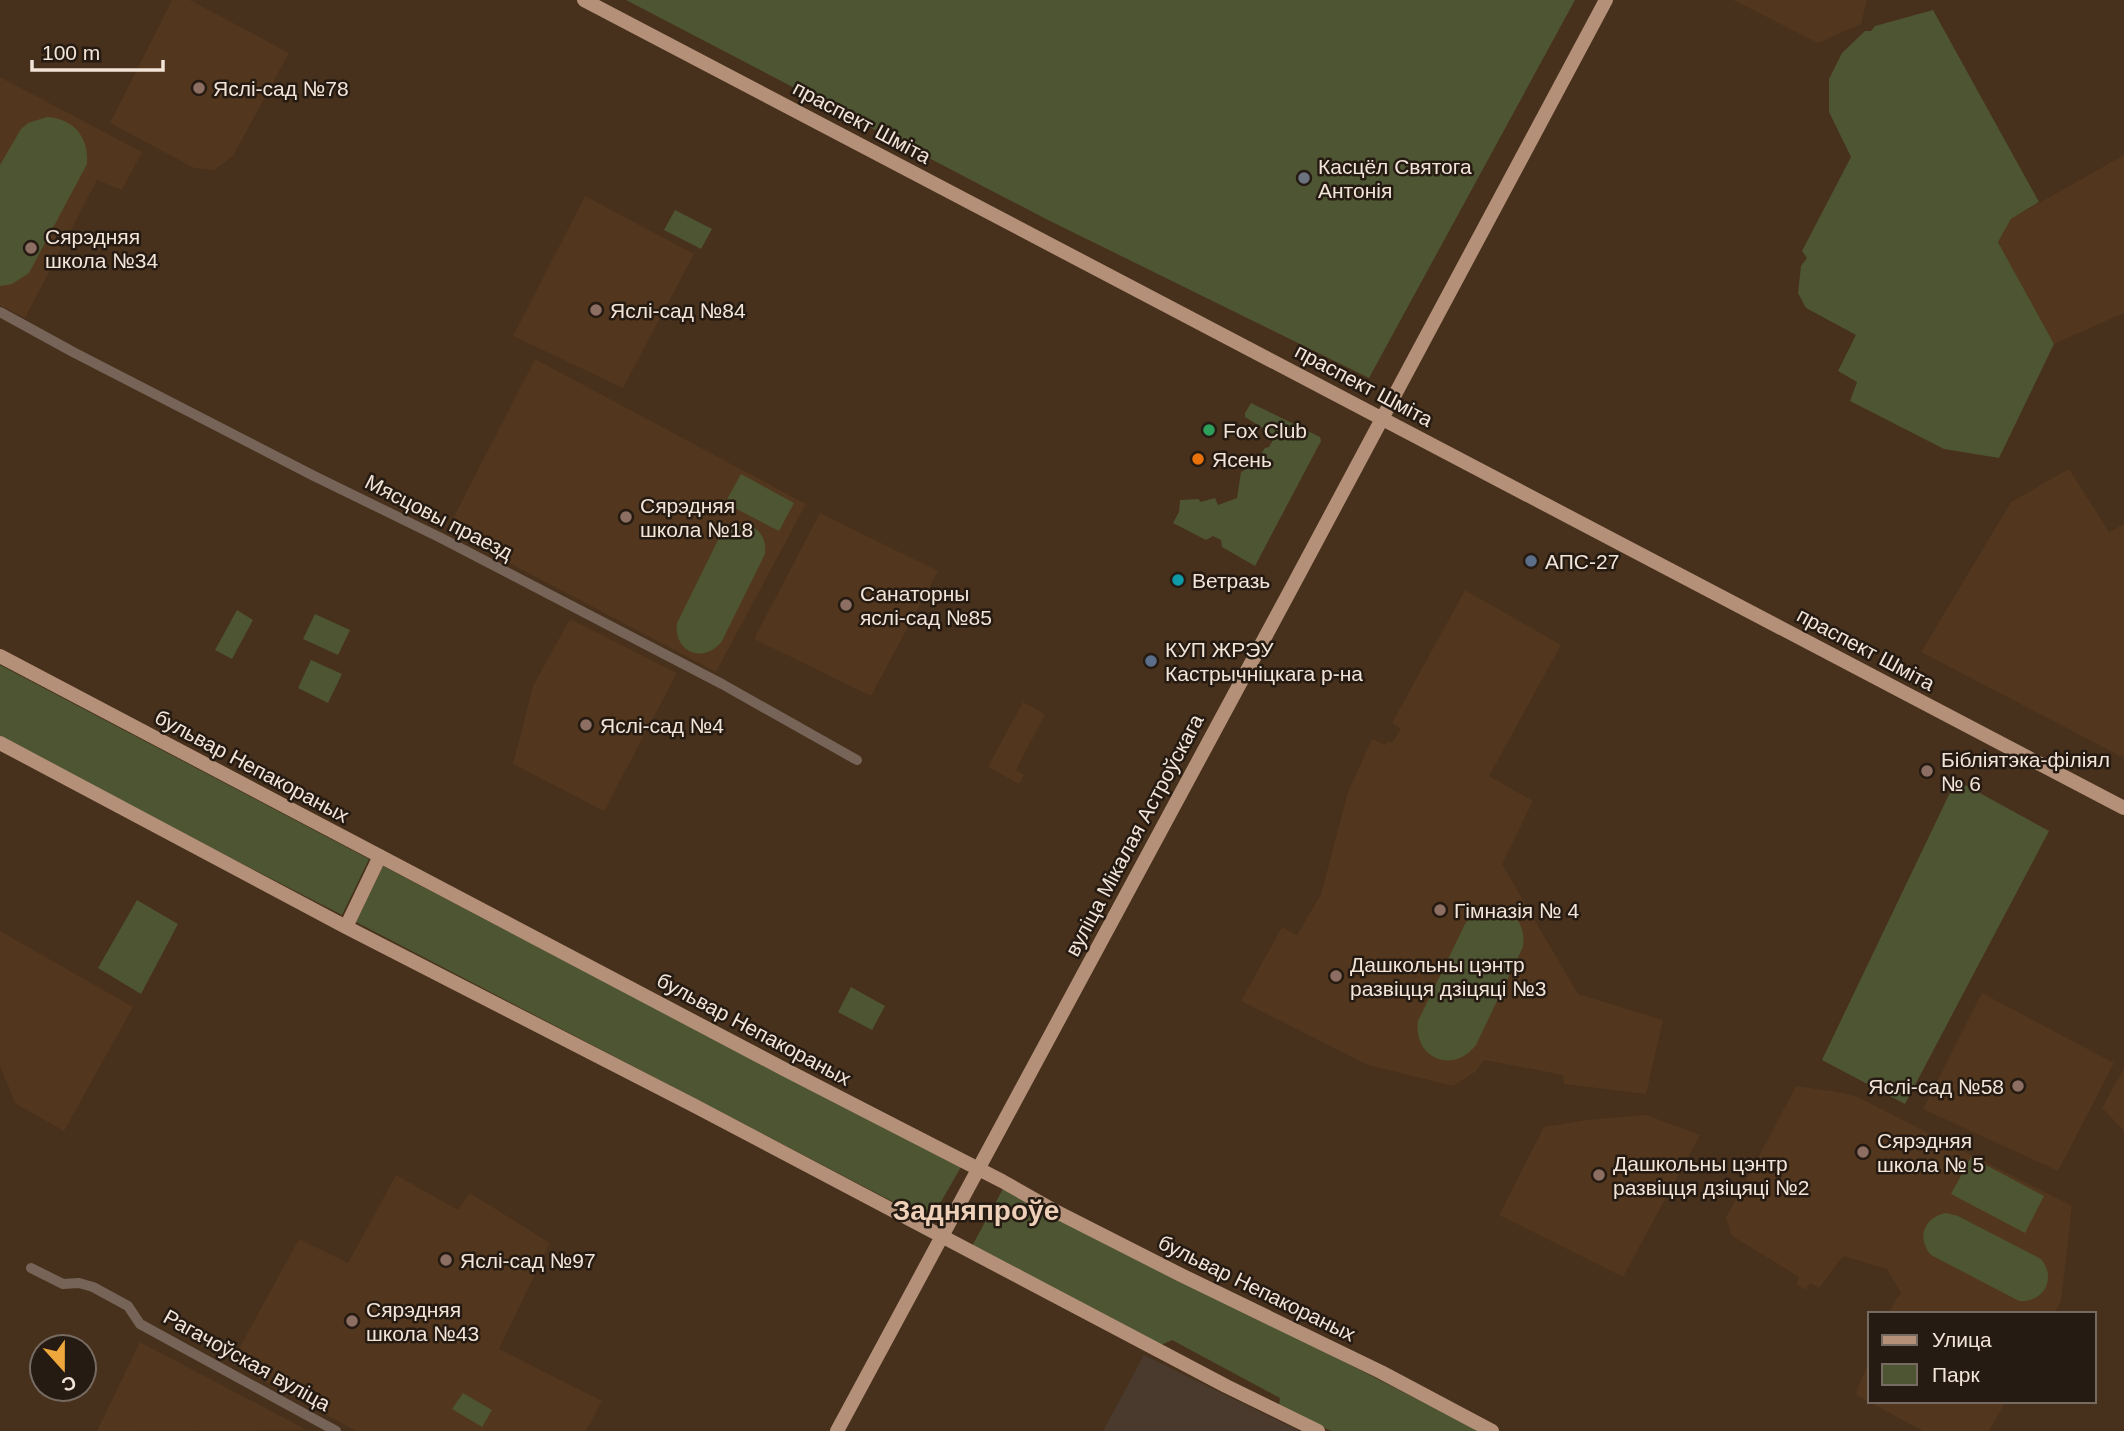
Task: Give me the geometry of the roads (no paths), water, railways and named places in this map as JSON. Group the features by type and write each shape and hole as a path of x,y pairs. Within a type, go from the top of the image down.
{"main road":[{"name":"праспект Шміта","path":"584,0 2124,808"},
{"name":"вуліца Мікалая Астроўскага","path":"837,1431 1606,0"},
{"name":"бульвар Непакораных","path":"0,656 1066,1217 1381,1372 1492,1431"},
{"path":"0,743 346,928 693,1105 1226,1386 1318,1431"},
{"path":"346,928 380,856"}],"street":[{"name":"Мясцовы праезд","path":"0,312 73,352 722,684 857,760"},
{"name":"Рагачоўская вуліца","path":"31,1268 63,1284 79,1283 93,1287 128,1306 141,1324 336,1431"}],"place":[{"name":"Яслі-сад №78","path":"199,88"},
{"name":"Касцёл Святога Антонія","path":"1304,178"},
{"name":"Сярэдняя школа №34","path":"31,248"},
{"name":"Яслі-сад №84","path":"596,310"},
{"name":"Fox Club","path":"1209,430"},
{"name":"Ясень","path":"1198,459"},
{"name":"Сярэдняя школа №18","path":"626,517"},
{"name":"АПС-27","path":"1531,561"},
{"name":"Ветразь","path":"1178,580"},
{"name":"Санаторны яслі-сад №85","path":"846,605"},
{"name":"КУП ЖРЭУ Кастрычніцкага р-на","path":"1151,661"},
{"name":"Яслі-сад №4","path":"586,725"},
{"name":"Бібліятэка-філіял № 6","path":"1927,771"},
{"name":"Гімназія № 4","path":"1440,910"},
{"name":"Дашкольны цэнтр развіцця дзіцяці №3","path":"1336,976"},
{"name":"Яслі-сад №58","path":"2018,1086"},
{"name":"Сярэдняя школа № 5","path":"1863,1152"},
{"name":"Дашкольны цэнтр развіцця дзіцяці №2","path":"1599,1175"},
{"name":"Яслі-сад №97","path":"446,1260"},
{"name":"Сярэдняя школа №43","path":"352,1321"}],"district":[{"name":"Задняпроўе","path":"976,1210"}]}
